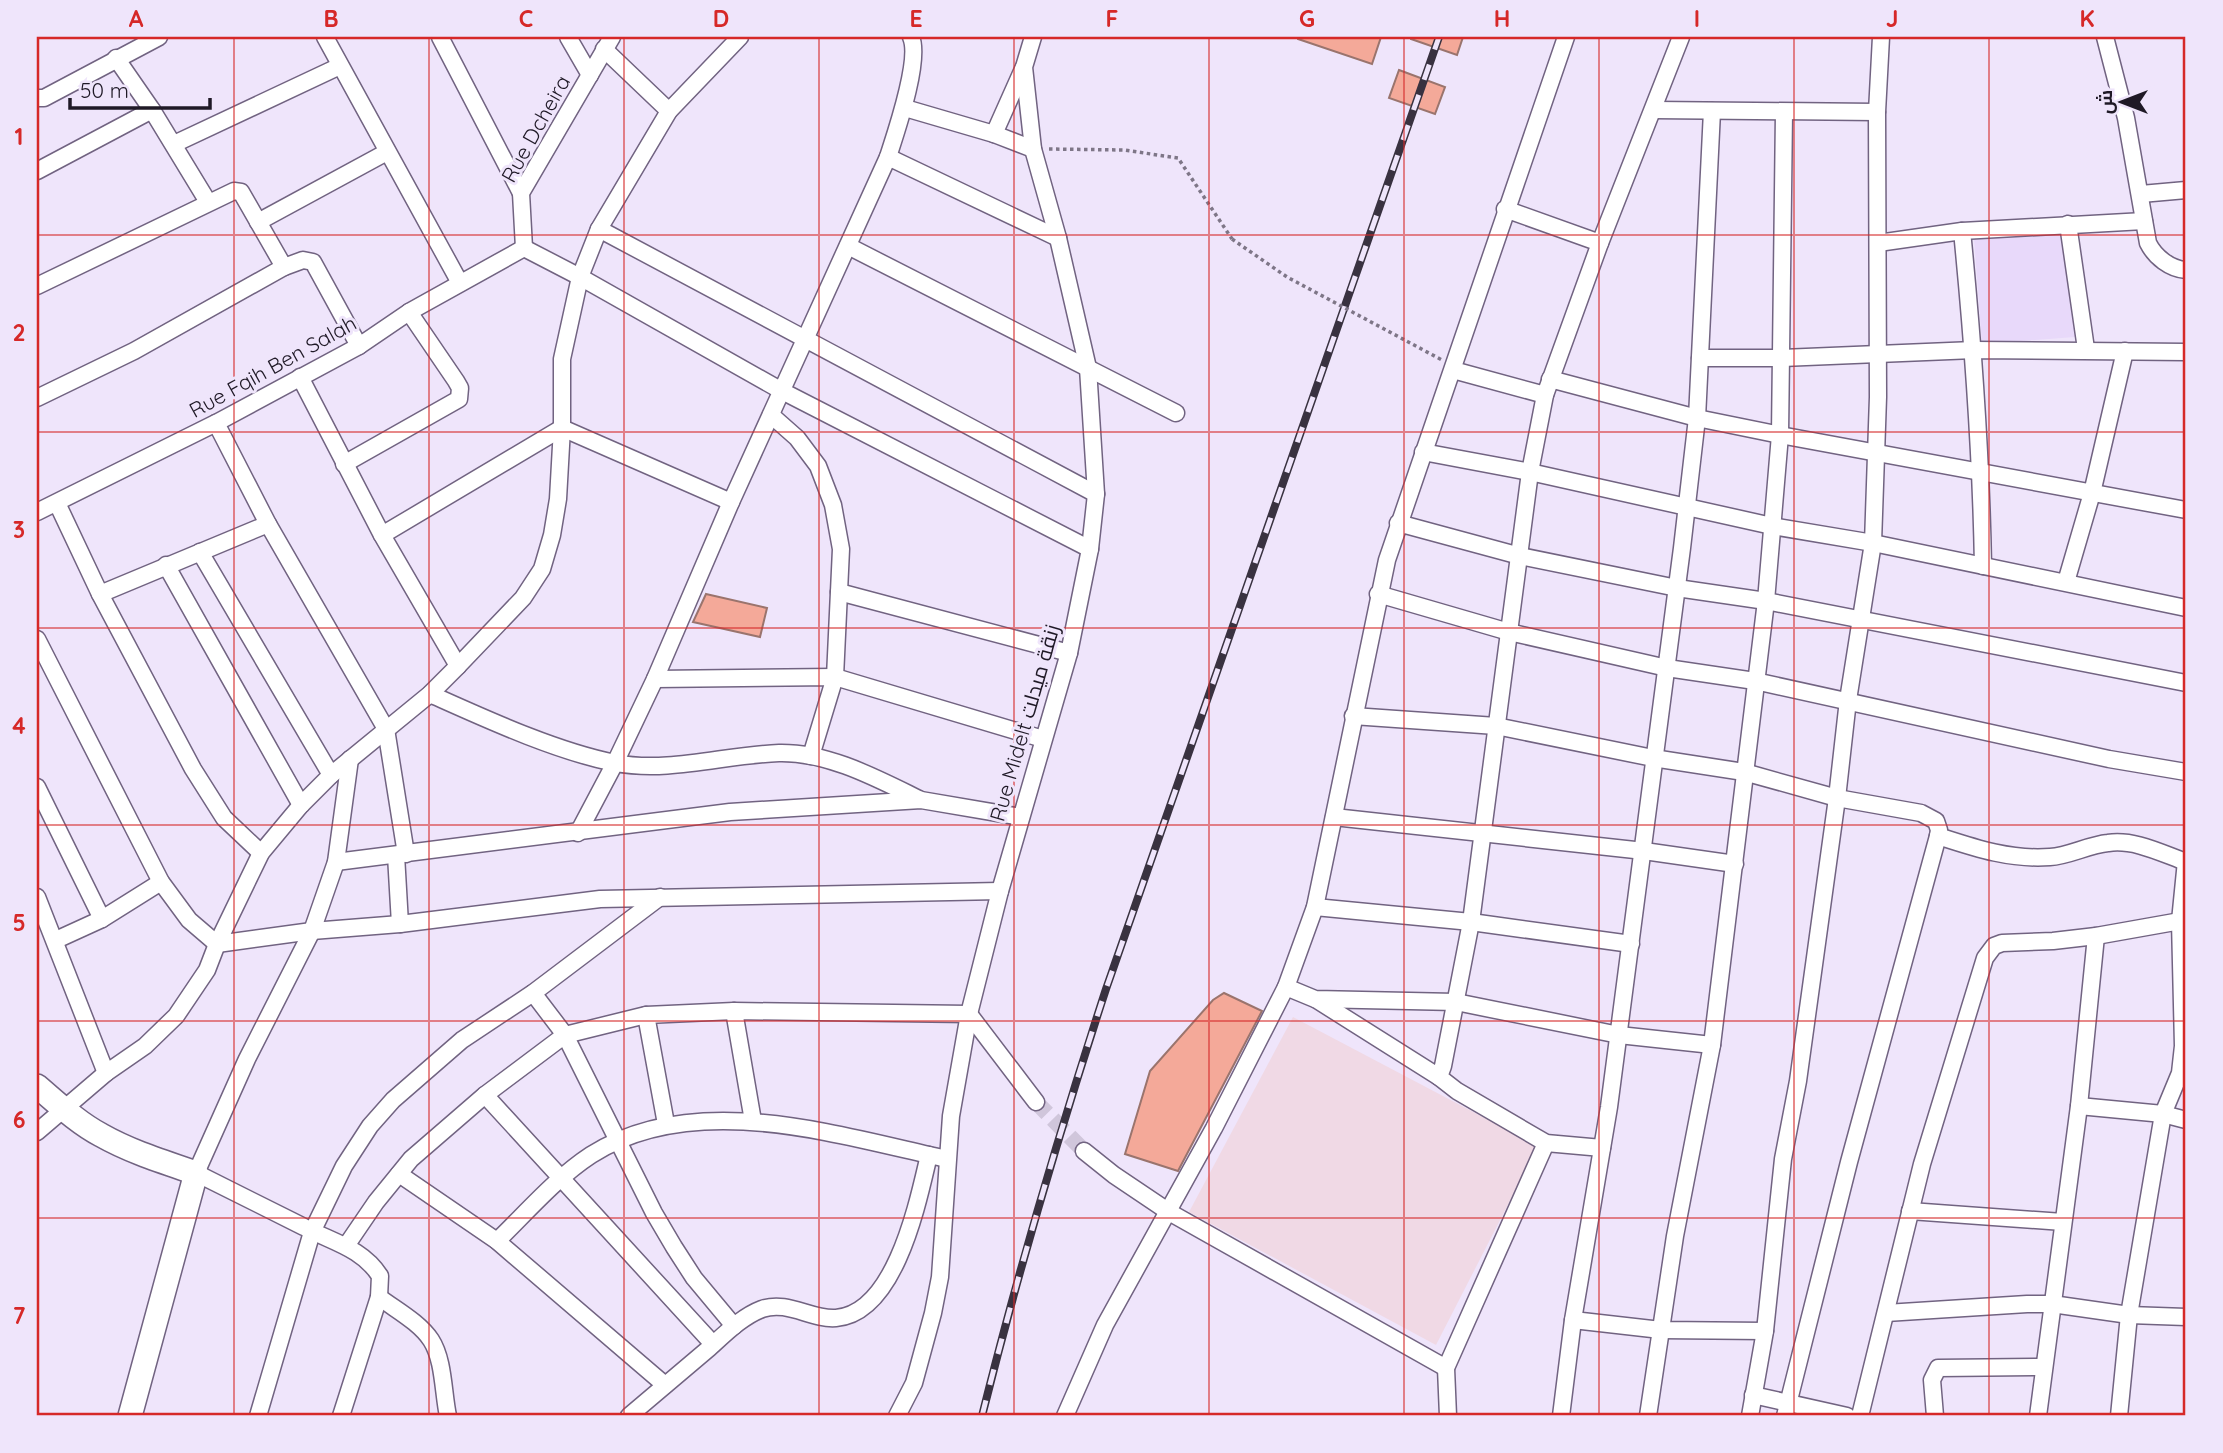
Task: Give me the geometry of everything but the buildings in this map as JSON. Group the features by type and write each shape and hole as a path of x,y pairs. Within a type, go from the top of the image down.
{"street":[{"path":"37,98 44,98 159,37"},
{"path":"326,37 460,283"},
{"path":"440,37 521,193"},
{"path":"568,37 590,75"},
{"path":"37,1132 106,1073 145,1046 176,1016 198,986 261,853 331,775 430,694 458,666 523,598 542,569 552,535 558,499 562,359 580,277 599,229 669,111 740,37"},
{"path":"578,833 615,763 654,678 888,157 905,108 913,52 911,37"},
{"name":"Rue Midelt زنقة ميدلت","path":"897,1416 914,1383 933,1313 944,1240 947,1159 957,1080 970,1014 1000,891 1069,653 1090,549 1096,494 1088,368 1058,238 1032,149 1024,67 1033,37"},
{"path":"1065,1416 1105,1325 1214,1128 1286,987 1315,907 1378,594 1398,523 1423,452 1447,365 1566,37"},
{"path":"1439,1077 1471,922 1530,472 1547,387 1681,37"},
{"path":"1750,1416 1765,1331 1783,1159 1798,1081 1848,700 1873,543 1878,353 1877,112 1881,37"},
{"path":"2105,37 2126,118 2148,243 2154,255 2180,270 2186,270"},
{"path":"608,43 669,111"},
{"name":"Rue Dcheira","path":"524,248 521,193 608,43"},
{"path":"116,58 152,110 208,202"},
{"path":"174,145 340,66"},
{"path":"994,134 1024,67"},
{"path":"905,108 994,134 1032,149"},
{"path":"37,171 152,110"},
{"path":"1654,110 1877,112"},
{"path":"1561,1416 1573,1320 1619,1035 1677,588 1696,418 1712,111"},
{"path":"1648,1416 1675,1236 1712,1045 1766,601 1780,435 1784,111"},
{"path":"258,222 387,152"},
{"path":"888,157 1058,238"},
{"path":"2141,194 2186,190"},
{"path":"37,286 229,192 239,191 284,267"},
{"path":"1505,209 1600,243"},
{"path":"1878,243 1962,231 2144,221"},
{"path":"2068,224 2086,349"},
{"path":"599,229 1096,494"},
{"path":"1962,231 1974,350 1983,566"},
{"path":"848,246 1176,413"},
{"path":"524,248 782,391 1090,549"},
{"name":"Rue Fqih Ben Salah","path":"37,512 216,423 359,346 409,312 524,248"},
{"path":"37,398 134,351 284,267 303,260 313,262 359,346"},
{"path":"344,464 459,399 460,388 450,369 409,312"},
{"path":"1700,358 1782,358 1974,350 2186,352"},
{"path":"2066,582 2092,493 2124,351"},
{"path":"1447,365 1780,435 2186,510"},
{"path":"300,377 382,535 458,666"},
{"path":"771,415 797,438 818,466 833,505 841,550 835,677 811,756"},
{"path":"216,423 268,524 386,729 401,855 400,924"},
{"path":"562,428 731,502"},
{"path":"382,535 562,428"},
{"path":"1423,452 1530,472 1772,526 1873,543 2186,608"},
{"path":"57,503 100,594 193,769 224,818 261,853"},
{"path":"1398,523 1520,556 1677,588 1766,601 2186,683"},
{"path":"100,594 268,524"},
{"path":"200,552 331,775"},
{"path":"166,565 302,805"},
{"path":"839,592 1069,653"},
{"path":"1378,594 1509,632 1667,668 1755,681 2109,759 2186,772"},
{"path":"37,639 161,882 189,920 217,944 570,902 660,897 1000,891"},
{"path":"654,678 835,677 1043,739"},
{"path":"430,694 554,745 615,763 685,765 781,753 811,756 863,772 921,800"},
{"path":"1353,716 1496,726 1653,758 1744,772 1837,797 1921,813 1936,821 1938,836 1849,1162 1787,1409"},
{"path":"130,1416 196,1173 247,1059 312,931 336,862 350,759"},
{"path":"37,788 102,919"},
{"path":"336,862 730,812 921,800 1021,817"},
{"path":"1334,817 1735,863"},
{"path":"1938,836 1989,853 2032,857 2052,857 2107,843 2124,842 2186,862 2183,920 2184,1022 2180,1073 2163,1114 2129,1315 2119,1416"},
{"path":"56,940 102,919 161,882"},
{"path":"37,897 106,1073"},
{"path":"258,1416 312,1232 344,1166 370,1126 393,1100 462,1041 533,993 660,897"},
{"path":"1315,907 1471,922 1631,944"},
{"path":"1860,1416 1922,1164 1985,958 1994,946 2002,943 2096,936 2183,920"},
{"path":"2038,1416 2080,1106 2096,936"},
{"path":"1286,987 1315,999 1457,1091 1546,1143 1602,1148"},
{"path":"533,993 565,1035 674,1247 694,1278 734,1326"},
{"path":"1315,999 1456,1002 1619,1035 1712,1045"},
{"path":"734,1011 753,1121"},
{"path":"346,1246 399,1174 433,1138 485,1095 565,1035 646,1015 734,1011 970,1014 1036,1102"},
{"path":"646,1015 666,1124"},
{"path":"37,1086 99,1135 141,1154 196,1173 312,1232 346,1246 374,1267 380,1276 379,1297 341,1416"},
{"path":"485,1095 713,1344"},
{"path":"2080,1106 2163,1114 2186,1120"},
{"path":"497,1241 561,1178 590,1156 617,1140 666,1124 753,1121 811,1130 947,1159"},
{"path":"1448,1416 1446,1368 1546,1143"},
{"path":"1084,1151 1169,1212 1446,1368"},
{"path":"629,1416 734,1326 763,1308 787,1307 828,1318 839,1318 865,1304 881,1289 898,1260 913,1224 929,1155"},
{"path":"399,1174 497,1241 666,1385"},
{"path":"1910,1211 2063,1222"},
{"path":"379,1297 421,1328 431,1340 436,1351 448,1416"},
{"path":"1885,1312 2052,1304 2129,1315 2186,1317"},
{"path":"1573,1320 1661,1330 1765,1331"},
{"path":"1935,1416 1932,1380 1938,1368 2044,1367"},
{"path":"1753,1395 1787,1409 1847,1416"}],"path":[{"path":"1032,149 1124,150 1178,158 1232,239 1287,277 1447,365"}],"shaded area":[{"path":"2061,218 2088,336 1982,344 1973,225"},
{"path":"1293,1017 1538,1146 1436,1345 1189,1212"}],"tunnel":[{"path":"1036,1102 1084,1151"}],"railway":[{"path":"982,1416 1040,1201 1106,989 1439,37"}]}
